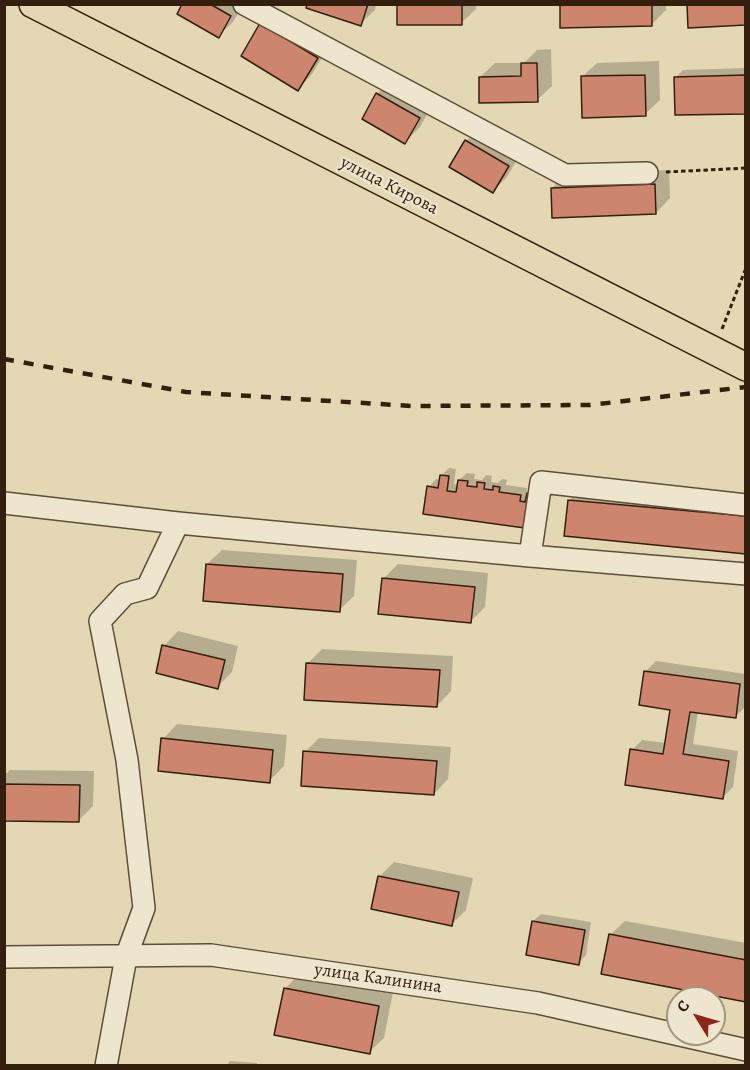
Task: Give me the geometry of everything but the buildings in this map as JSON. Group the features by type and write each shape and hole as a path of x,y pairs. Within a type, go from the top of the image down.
{"main road":[{"name":"улица Кирова","path":"33,4 746,367"}],"street":[{"path":"244,4 565,175 647,173"},
{"path":"530,556 541,482 746,505"},
{"path":"4,503 178,523 746,574"},
{"path":"106,1065 126,957 144,908 127,760 100,621 125,594 147,588 178,523"},
{"name":"улица Калинина","path":"4,957 211,955 538,1003 746,1050"}],"path":[{"path":"647,173 746,168"},
{"path":"714,351 746,268"}],"railway":[{"path":"4,359 186,392 411,406 590,405 746,387"}]}
